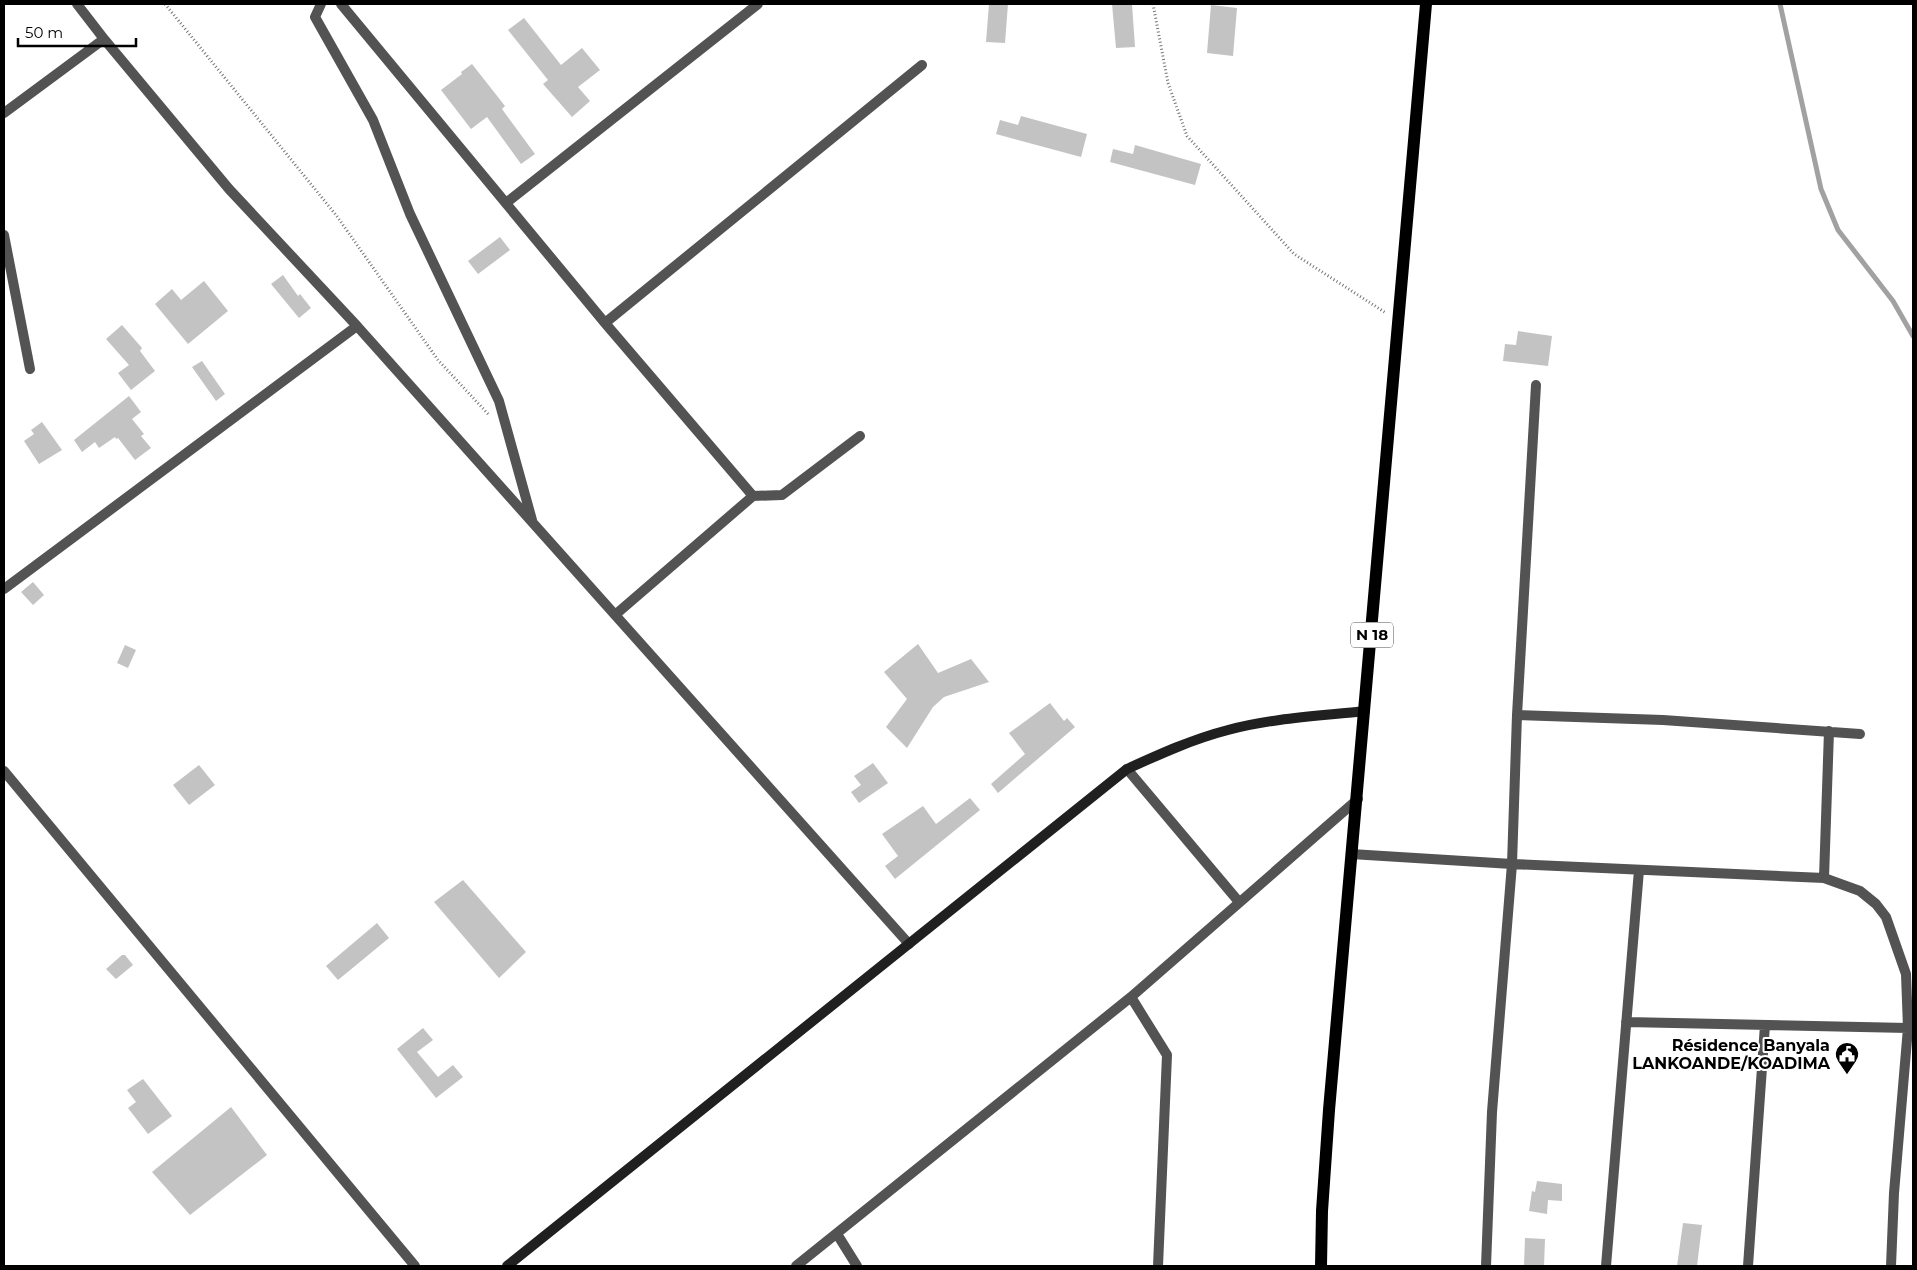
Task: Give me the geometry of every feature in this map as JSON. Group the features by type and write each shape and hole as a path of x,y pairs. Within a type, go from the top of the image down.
{"main road":[{"name":"N 18","path":"1321,1266 1322,1202 1426,4"}],"street":[{"path":"77,4 229,189 357,326 909,944"},
{"path":"321,4 315,16 373,120 410,214 499,401 532,522"},
{"path":"341,4 605,323 753,496"},
{"path":"506,203 758,4"},
{"path":"4,113 104,39"},
{"path":"605,323 922,65"},
{"path":"4,235 30,369"},
{"path":"4,589 357,326"},
{"path":"1486,1266 1492,1112 1512,864 1517,715 1536,385"},
{"path":"615,615 753,496 782,495 860,436"},
{"path":"507,1266 1127,769 1194,740 1230,729 1267,722 1365,711"},
{"path":"1517,715 1663,720 1860,734"},
{"path":"1824,878 1830,731"},
{"path":"1127,769 1239,902"},
{"path":"4,771 415,1266"},
{"path":"796,1266 1131,997 1358,799"},
{"path":"1351,854 1512,864 1824,878 1860,891 1876,904 1886,917 1906,974 1908,1028 1894,1193 1891,1266"},
{"path":"1606,1266 1639,870"},
{"path":"1131,997 1167,1055 1158,1266"},
{"path":"1626,1022 1908,1028"},
{"path":"1748,1266 1765,1025"},
{"path":"837,1234 857,1266"}],"path":[{"path":"165,4 336,215 438,360 508,436"},
{"path":"1153,4 1168,83 1187,136 1294,254 1399,322"}],"building":[{"path":"989,4 1008,4 1005,43 986,42"},
{"path":"1112,4 1132,4 1135,47 1116,48"},
{"path":"1211,5 1237,8 1233,56 1207,53"},
{"path":"524,18 561,65 582,48 600,70 578,87 590,101 572,117 543,84 548,80 508,30"},
{"path":"472,64 505,106 502,109 535,154 521,164 487,117 471,129 441,90"},
{"path":"1021,116 1087,134 1081,157 996,134 1000,120 1018,125"},
{"path":"1135,145 1201,164 1195,185 1110,162 1113,149 1133,154"},
{"path":"500,237 510,250 478,274 468,261"},
{"path":"283,275 298,296 300,294 311,308 299,318 271,284"},
{"path":"204,281 228,311 188,344 155,304 172,289 181,300"},
{"path":"122,325 142,348 140,351 155,371 131,390 118,373 129,365 106,339"},
{"path":"1518,331 1552,336 1548,366 1503,361 1505,344 1516,345"},
{"path":"202,361 225,394 216,401 192,367"},
{"path":"129,396 141,412 132,419 144,434 141,436 151,448 135,460 118,438 116,439 115,437 99,448 95,442 82,452 74,440"},
{"path":"42,422 62,450 39,464 24,441 34,434 31,430"},
{"path":"33,582 44,595 33,605 21,592"},
{"path":"918,644 938,673 971,659 989,682 944,697 933,707 907,748 886,727 907,699 884,672"},
{"path":"125,645 136,650 128,668 117,663"},
{"path":"1050,703 1064,721 1067,718 1075,727 998,793 991,784 1025,754 1009,733"},
{"path":"873,763 888,783 859,803 851,792 861,785 854,776"},
{"path":"199,765 215,785 189,805 173,785"},
{"path":"970,798 980,810 895,879 885,866 898,856 882,834 923,806 936,824"},
{"path":"463,880 526,952 499,978 434,902"},
{"path":"377,923 389,938 338,980 326,966"},
{"path":"122,955 125,955 133,965 116,979 106,969"},
{"path":"423,1028 433,1040 417,1052 438,1077 453,1065 463,1077 436,1098 397,1049"},
{"path":"143,1079 172,1116 148,1134 128,1108 136,1102 127,1090"},
{"path":"231,1107 267,1155 190,1215 152,1172"},
{"path":"1537,1181 1562,1184 1562,1201 1548,1200 1547,1214 1529,1211 1532,1191 1535,1192"},
{"path":"1683,1223 1702,1225 1697,1266 1677,1266"},
{"path":"1525,1238 1545,1239 1544,1266 1524,1265"}],"waterway":[{"path":"1780,4 1821,189 1838,230 1893,301 1913,336"}],"place":[{"name":"Résidence Banyala LANKOANDE/KOADIMA","path":"1847,1075"}]}
